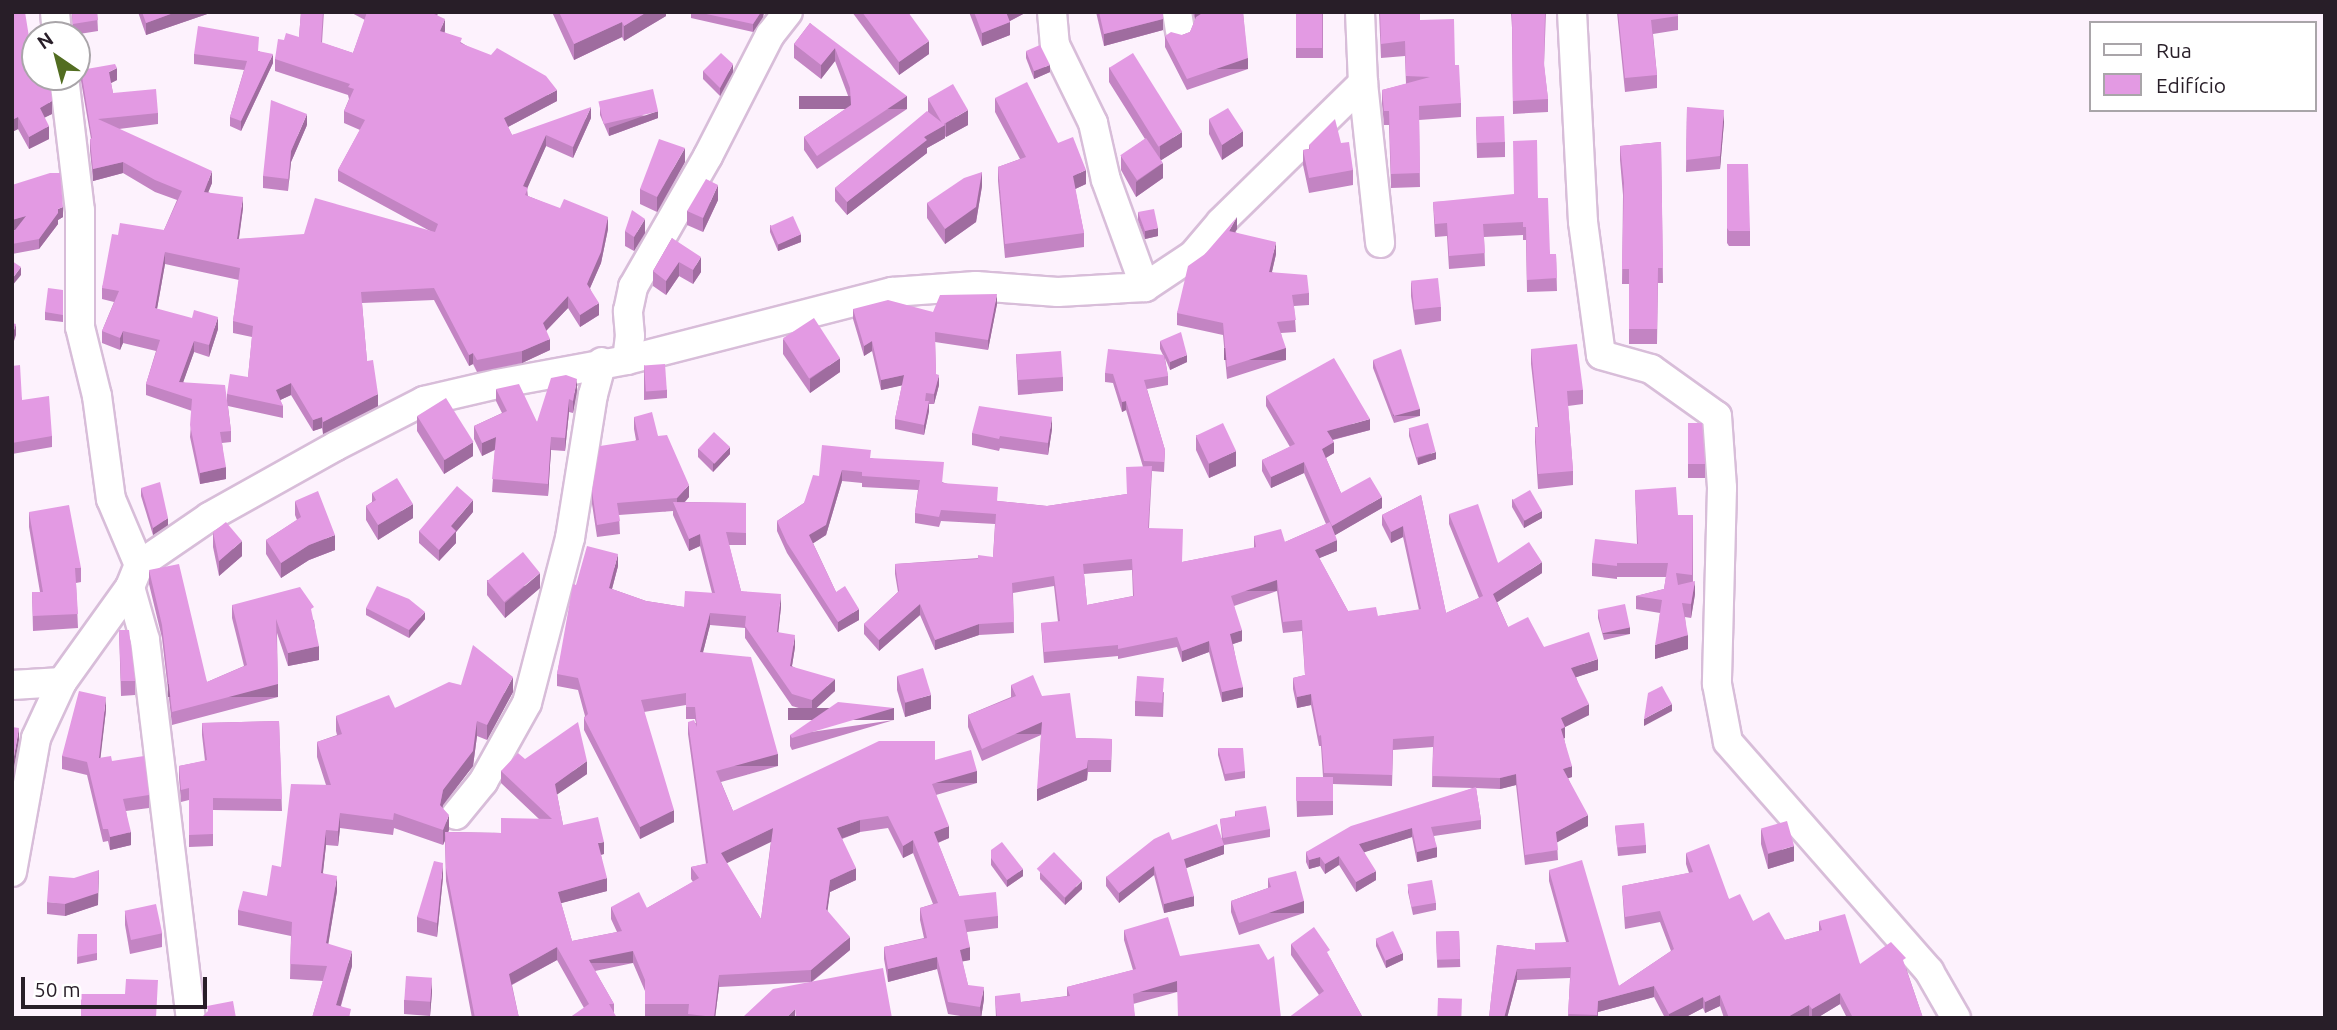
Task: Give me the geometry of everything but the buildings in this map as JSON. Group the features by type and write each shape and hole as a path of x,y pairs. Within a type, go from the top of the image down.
{"street":[{"path":"456,815 482,782 527,703 570,538 593,395 630,336 628,311 633,287 708,156 770,35 788,12"},
{"path":"1052,12 1055,45 1093,122 1106,180 1145,287"},
{"path":"1360,12 1363,83 1380,243"},
{"path":"1572,12 1583,222 1601,355 1651,369 1717,416 1722,488 1717,684 1728,742 1929,971 1956,1018"},
{"path":"12,872 36,738 62,682 134,576 209,517 336,446 424,401 614,361 892,292 976,286 1058,292 1145,287 1193,255 1220,222 1363,83"},
{"path":"66,91 80,211 80,327 97,396 111,499 134,576 145,640 191,1018"},
{"path":"12,685 62,682"}]}
